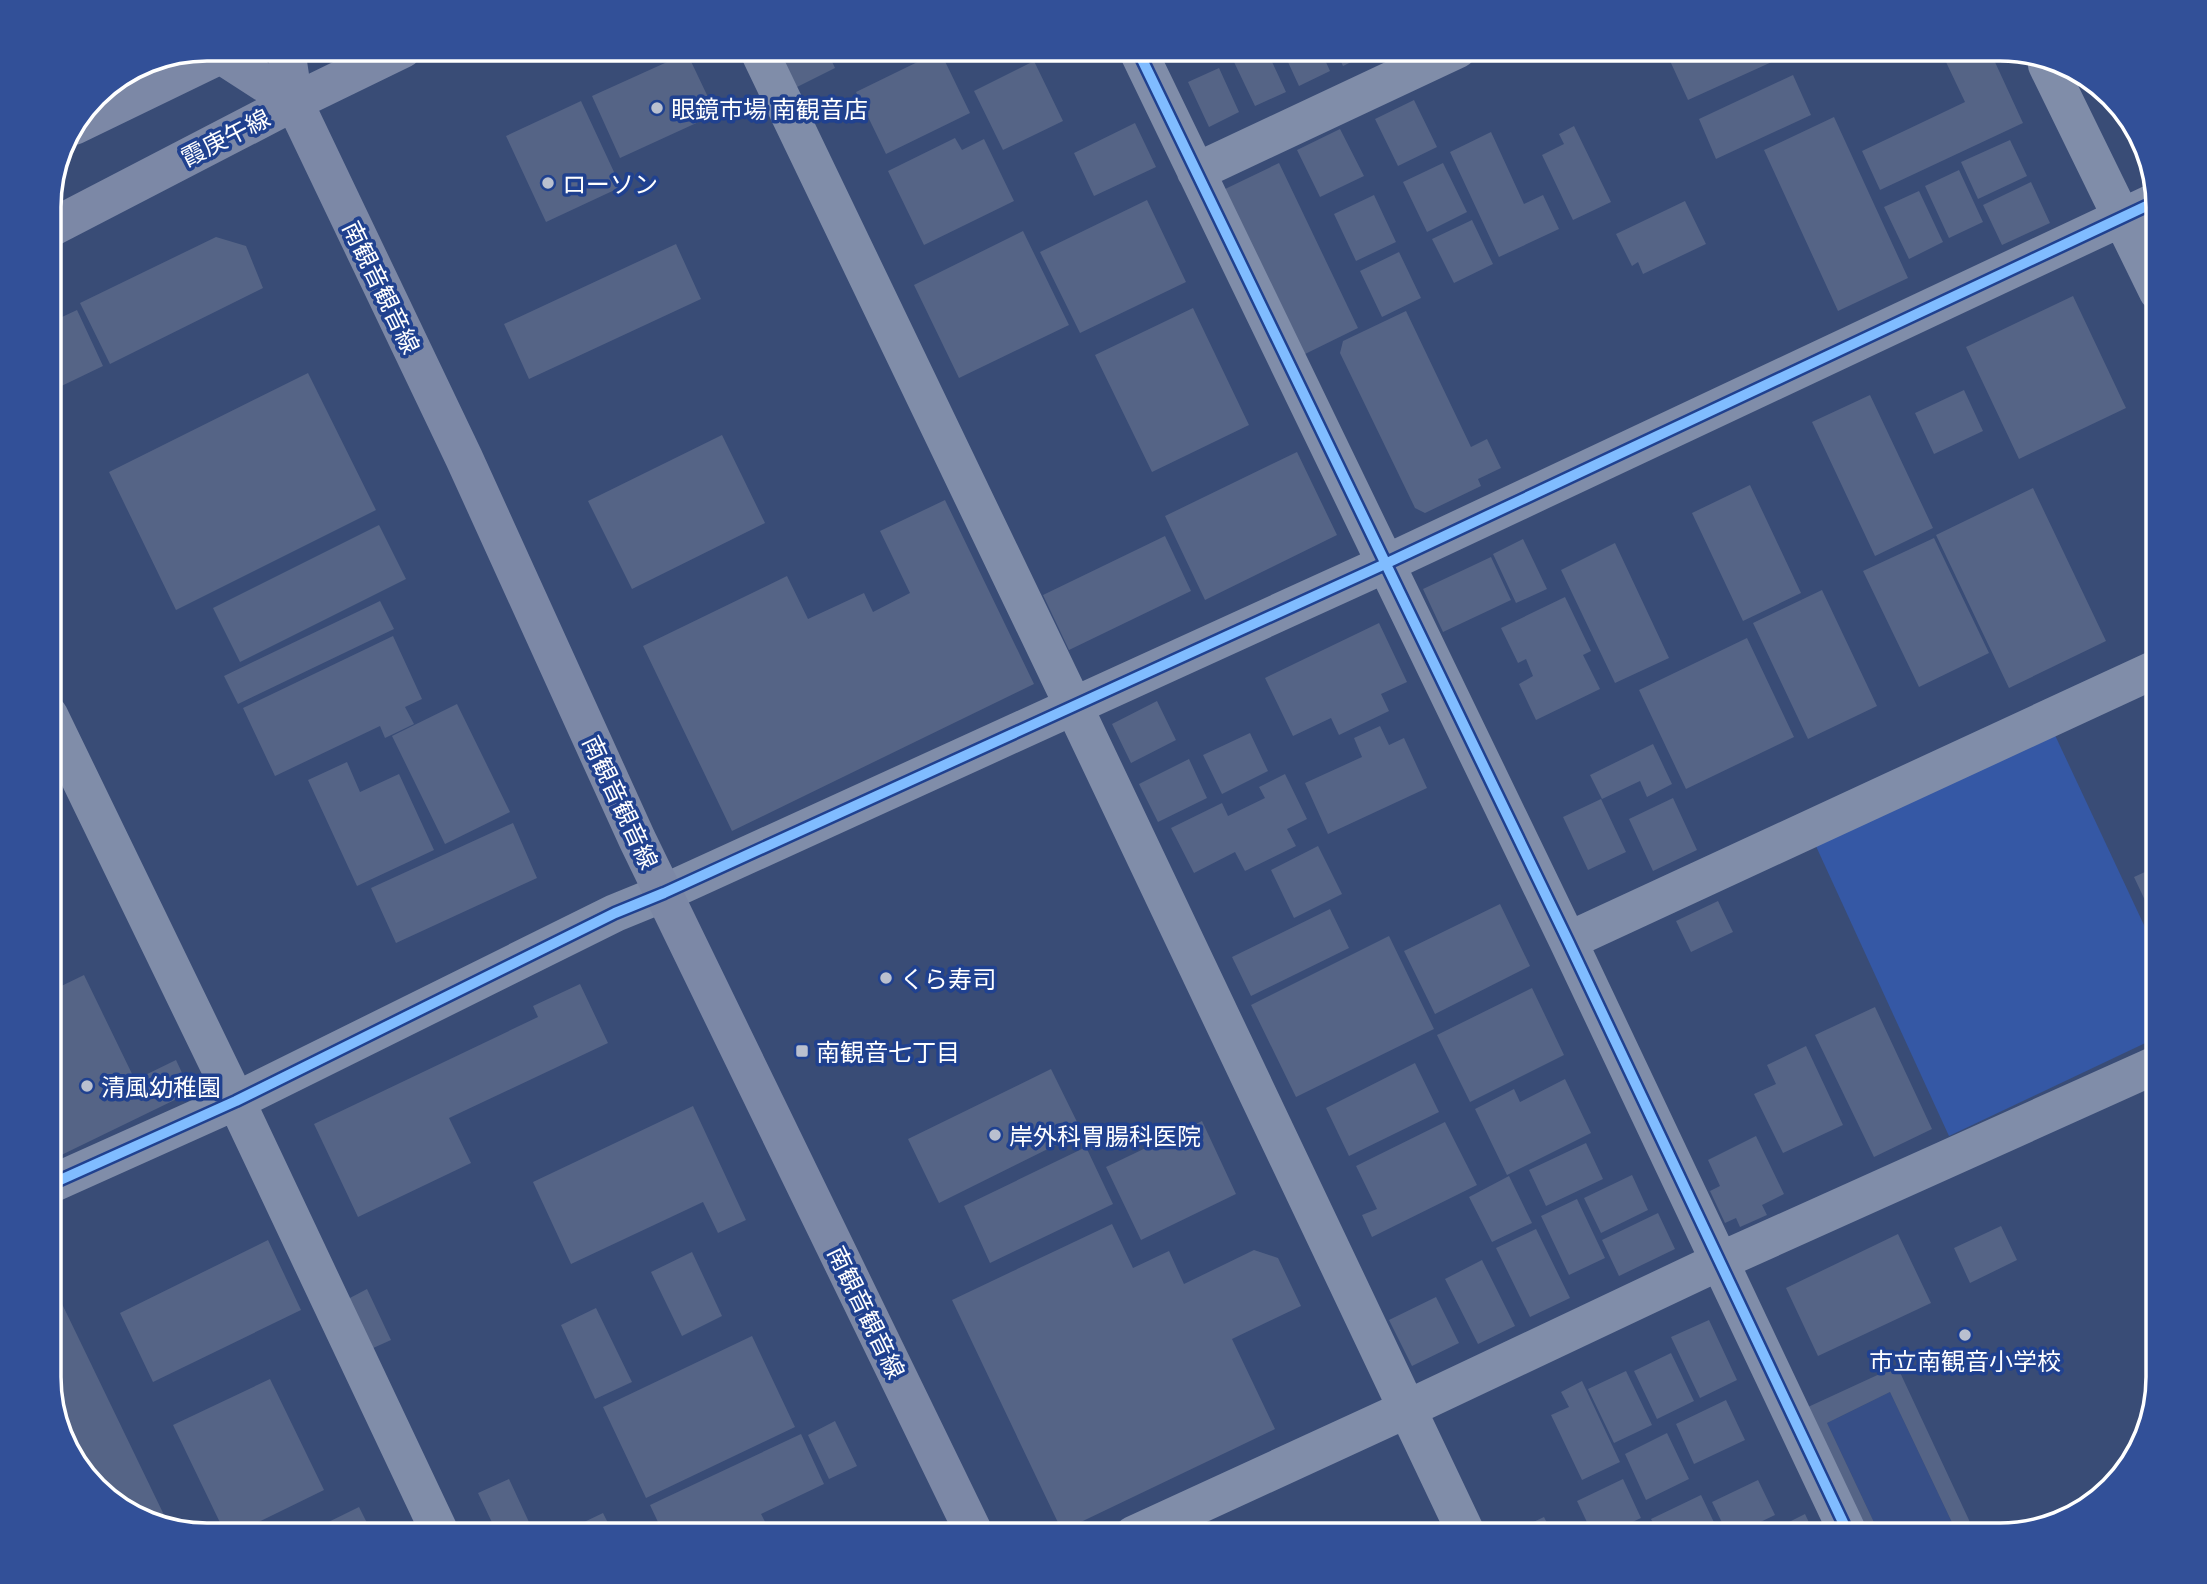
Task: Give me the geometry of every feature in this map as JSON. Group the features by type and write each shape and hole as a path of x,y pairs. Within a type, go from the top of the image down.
{"main road":[{"path":"94,116 203,62"},
{"path":"240,62 294,102"},
{"name":"南観音観音線","path":"288,62 294,102 464,458 637,839 969,1523"},
{"name":"霞庚午線","path":"62,222 376,62"}],"street":[{"path":"1143,61 1568,942 1843,1523"},
{"path":"1196,172 1432,61"},
{"path":"764,62 1460,1523"},
{"path":"2049,70 2146,268"},
{"path":"62,1179 236,1101 615,913 1074,708 1385,565 2146,206"},
{"path":"1568,942 2146,674"},
{"path":"62,742 236,1101 435,1523"},
{"path":"1159,1523 1718,1262 2146,1068"}],"shaded area":[{"path":"2053,731 2146,929 2146,1043 1949,1136 1815,844"},
{"path":"1890,1392 1952,1523 1874,1523 1827,1423"}],"building":[{"path":"1272,61 1286,92 1255,106 1234,62"},
{"path":"1288,61 1326,61 1330,71 1299,86"},
{"path":"1670,61 1774,61 1688,100"},
{"path":"1995,61 2023,123 1880,190 1862,151 1965,102 1946,62"},
{"path":"668,62 691,62 716,114 620,158 592,96"},
{"path":"781,62 832,62 835,68 793,89"},
{"path":"918,62 945,62 970,113 886,154 856,92"},
{"path":"1034,62 1063,121 1003,150 974,91"},
{"path":"1219,68 1239,112 1209,127 1188,82"},
{"path":"1793,75 1811,115 1716,159 1699,119"},
{"path":"1414,100 1437,147 1398,166 1375,119"},
{"path":"581,101 621,187 546,222 506,136"},
{"path":"1834,117 1908,278 1838,311 1764,150"},
{"path":"1135,123 1156,167 1094,196 1074,153"},
{"path":"1574,126 1611,202 1573,220 1542,155 1564,144 1559,134"},
{"path":"1340,129 1364,176 1320,197 1297,150"},
{"path":"1491,132 1524,204 1543,195 1559,229 1499,257 1450,152"},
{"path":"955,138 962,150 984,139 1014,201 924,245 888,171"},
{"path":"2010,140 2027,176 1978,199 1961,162"},
{"path":"1279,163 1358,328 1303,355 1223,190"},
{"path":"1443,163 1467,212 1427,232 1403,182"},
{"path":"1959,170 1983,222 1949,238 1925,186"},
{"path":"2031,182 2050,223 2002,245 1983,205"},
{"path":"1919,191 1943,242 1909,259 1884,207"},
{"path":"1374,195 1396,242 1356,261 1334,214"},
{"path":"1147,200 1186,282 1080,333 1040,252"},
{"path":"1685,201 1706,244 1643,274 1638,262 1632,266 1616,234"},
{"path":"1472,220 1493,264 1454,283 1432,239"},
{"path":"1023,231 1069,325 959,378 914,285"},
{"path":"216,237 246,246 263,288 110,364 80,303"},
{"path":"676,244 701,299 529,379 504,324"},
{"path":"1399,252 1421,298 1382,317 1360,271"},
{"path":"2073,296 2126,408 2019,459 1966,347"},
{"path":"1193,308 1249,425 1152,472 1095,355"},
{"path":"77,310 103,366 62,386 62,317"},
{"path":"1406,311 1471,447 1487,439 1501,468 1478,479 1481,486 1425,513 1415,508 1340,353 1343,341"},
{"path":"308,373 376,510 176,610 109,472"},
{"path":"1964,390 1983,431 1934,454 1915,413"},
{"path":"1870,395 1933,528 1875,556 1812,422"},
{"path":"722,435 765,523 632,589 588,501"},
{"path":"1297,452 1337,535 1205,600 1165,516"},
{"path":"1750,485 1801,593 1743,621 1692,513"},
{"path":"2033,488 2106,641 2009,688 1936,535"},
{"path":"945,500 1034,684 732,831 643,646 787,576 808,619 864,593 873,612 910,593 880,531"},
{"path":"379,525 406,579 240,662 213,608"},
{"path":"1165,536 1191,591 1069,650 1043,595"},
{"path":"1934,538 1989,653 1919,687 1863,571"},
{"path":"1523,539 1547,589 1516,603 1493,554"},
{"path":"1615,543 1669,658 1615,683 1561,570"},
{"path":"1491,557 1511,600 1443,632 1423,589"},
{"path":"1822,590 1877,706 1808,739 1753,623"},
{"path":"1565,597 1591,651 1583,655 1600,689 1536,720 1519,684 1533,676 1526,659 1518,663 1501,628"},
{"path":"380,601 394,629 238,704 224,676"},
{"path":"1379,623 1407,682 1381,694 1389,711 1339,735 1331,718 1293,736 1265,678"},
{"path":"393,636 422,699 405,707 414,724 385,738 380,726 275,776 243,708"},
{"path":"1747,638 1794,737 1686,789 1639,690"},
{"path":"1157,701 1176,740 1131,763 1112,724"},
{"path":"457,704 510,812 445,844 392,736"},
{"path":"1380,726 1389,745 1404,738 1427,788 1328,834 1305,783 1362,757 1354,738"},
{"path":"1250,733 1268,771 1222,794 1203,755"},
{"path":"1653,744 1672,784 1647,797 1640,781 1602,799 1590,775"},
{"path":"1189,759 1207,798 1158,822 1139,784"},
{"path":"347,762 360,792 399,774 434,850 357,886 308,780"},
{"path":"1285,774 1307,819 1287,829 1296,846 1245,871 1235,852 1194,873 1171,828 1222,803 1228,816 1265,798 1259,787"},
{"path":"1673,798 1697,850 1653,871 1629,819"},
{"path":"1601,799 1626,852 1588,870 1563,817"},
{"path":"513,823 537,878 396,943 371,888"},
{"path":"1318,846 1342,894 1294,918 1271,870"},
{"path":"2146,872 2146,902 2134,877"},
{"path":"1718,901 1733,932 1691,952 1676,921"},
{"path":"1500,904 1530,966 1435,1014 1404,951"},
{"path":"1330,909 1349,948 1251,996 1232,957"},
{"path":"1389,936 1434,1029 1296,1097 1251,1005"},
{"path":"84,975 135,1080 176,1060 191,1092 62,1155 62,986"},
{"path":"580,984 608,1043 449,1118 471,1163 358,1217 314,1124 538,1017 533,1006"},
{"path":"1532,988 1564,1055 1470,1102 1437,1035"},
{"path":"1875,1007 1932,1129 1874,1157 1815,1035"},
{"path":"1806,1046 1843,1125 1783,1153 1754,1094 1776,1084 1767,1065"},
{"path":"1415,1063 1439,1112 1349,1156 1326,1108"},
{"name":"岸外科胃腸科医院","path":"1051,1069 1082,1132 939,1203 908,1139"},
{"path":"1565,1079 1591,1133 1507,1175 1475,1109 1514,1089 1520,1102"},
{"path":"693,1106 746,1220 718,1233 703,1202 571,1264 533,1182"},
{"path":"1202,1121 1236,1194 1141,1240 1106,1167"},
{"path":"1445,1122 1477,1185 1372,1237 1362,1215 1377,1209 1356,1166"},
{"path":"1756,1136 1784,1194 1762,1205 1767,1215 1740,1227 1736,1218 1725,1223 1710,1191 1720,1186 1708,1160"},
{"path":"1586,1143 1603,1179 1546,1206 1529,1170"},
{"path":"1086,1147 1113,1204 990,1263 964,1206"},
{"path":"1632,1175 1648,1210 1601,1233 1584,1198"},
{"path":"1509,1176 1532,1223 1492,1242 1469,1197"},
{"path":"1577,1199 1605,1258 1569,1275 1541,1216"},
{"path":"1658,1213 1675,1249 1619,1276 1602,1240"},
{"path":"1112,1224 1133,1268 1169,1251 1184,1284 1254,1250 1278,1258 1301,1306 1232,1339 1275,1429 1079,1523 1058,1523 952,1300"},
{"path":"2001,1226 2017,1260 1970,1283 1954,1248"},
{"path":"1536,1229 1570,1298 1530,1317 1496,1248"},
{"path":"1898,1234 1931,1303 1818,1356 1786,1288"},
{"path":"268,1240 301,1310 153,1382 120,1313"},
{"path":"692,1252 722,1316 682,1336 651,1272"},
{"path":"1482,1260 1515,1326 1478,1344 1445,1279"},
{"path":"367,1289 391,1340 371,1349 348,1299"},
{"path":"1436,1297 1459,1343 1412,1366 1389,1320"},
{"path":"62,1304 165,1516 143,1508 118,1493 86,1458 72,1433 62,1386"},
{"path":"596,1308 632,1382 595,1399 561,1325"},
{"path":"1709,1320 1737,1380 1700,1398 1671,1337"},
{"path":"752,1336 795,1427 646,1498 603,1407"},
{"path":"1671,1353 1694,1401 1657,1419 1634,1371"},
{"path":"1897,1366 1970,1523 1952,1523 1890,1392 1827,1423 1874,1523 1862,1523 1808,1407"},
{"path":"1626,1371 1652,1425 1614,1443 1588,1389"},
{"path":"270,1379 324,1490 257,1523 220,1523 173,1425"},
{"path":"1582,1381 1620,1462 1582,1480 1551,1415 1569,1407 1561,1392"},
{"path":"1726,1400 1745,1440 1694,1464 1676,1424"},
{"path":"835,1421 857,1466 829,1479 808,1435"},
{"path":"1667,1433 1689,1479 1646,1500 1625,1454"},
{"path":"801,1434 824,1484 761,1514 766,1523 658,1523 650,1505"},
{"path":"509,1479 529,1523 492,1523 478,1493"},
{"path":"1623,1479 1641,1518 1630,1523 1587,1523 1577,1501"},
{"path":"1758,1480 1775,1515 1758,1523 1722,1523 1712,1502"},
{"path":"1701,1495 1714,1523 1653,1523 1651,1519"},
{"path":"359,1507 367,1523 326,1523"},
{"path":"603,1513 608,1523 582,1523"},
{"path":"1805,1514 1809,1523 1787,1523"},
{"path":"1544,1517 1547,1523 1531,1523"}],"cycle path":[{"path":"1143,61 1568,941 1843,1523"},
{"path":"62,1179 236,1101 615,913 1385,564 2146,206"}],"place":[{"name":"眼鏡市場 南観音店","path":"657,108"},
{"name":"ローソン","path":"548,183"},
{"name":"くら寿司","path":"886,978"},
{"name":"南観音七丁目","path":"802,1051"},
{"name":"清風幼稚園","path":"87,1086"},
{"name":"岸外科胃腸科医院","path":"995,1135"},
{"name":"市立南観音小学校","path":"1965,1335"}]}
